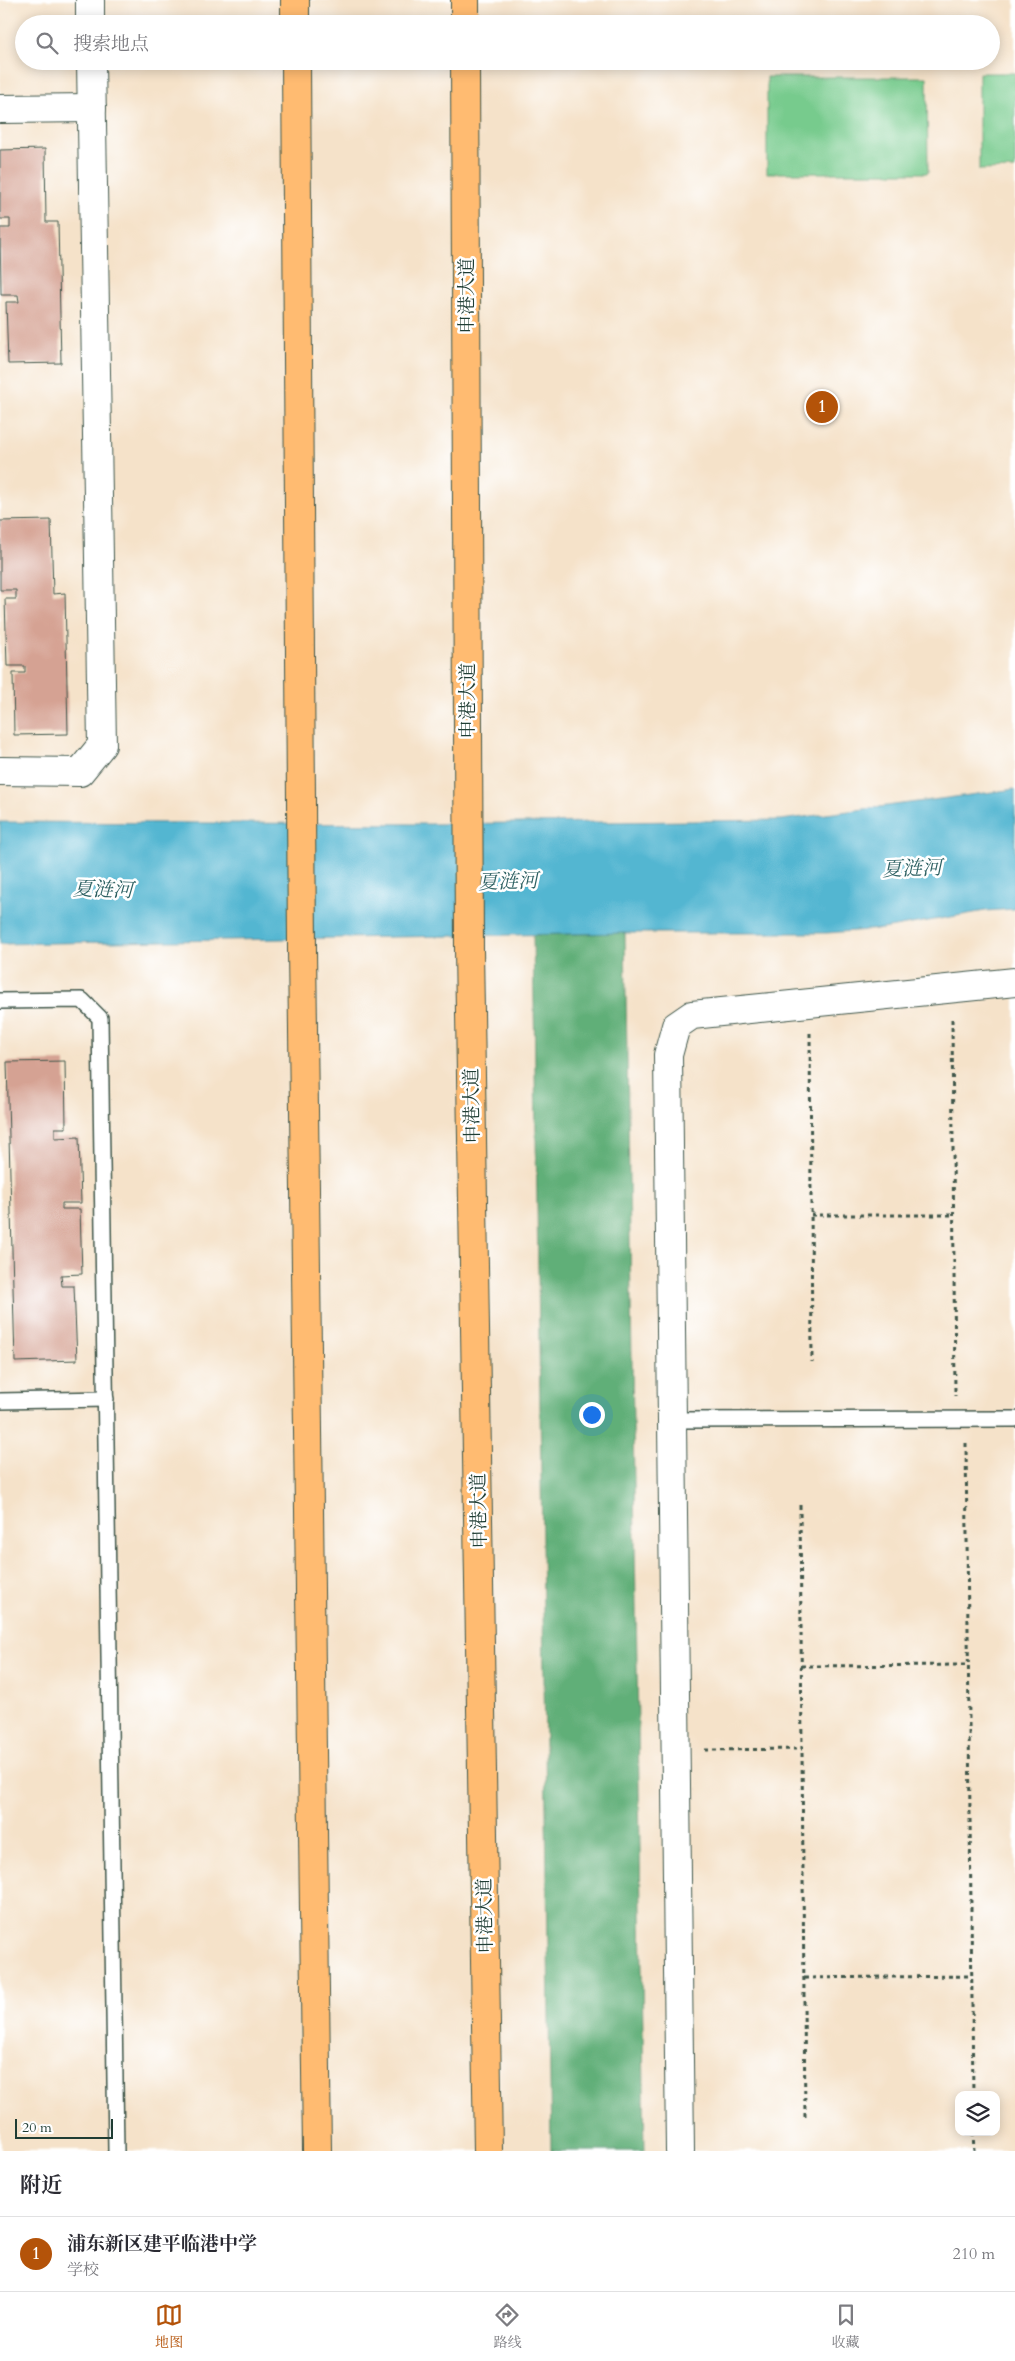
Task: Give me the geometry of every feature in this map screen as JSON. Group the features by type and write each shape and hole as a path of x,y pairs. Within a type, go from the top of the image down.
{"main road":[{"path":"295,0 296,15"},
{"path":"465,0 465,15"},
{"path":"296,70 300,813 318,2151"},
{"name":"申港大道","path":"465,70 469,949 488,2151"}],"street":[{"path":"90,0 90,15"},
{"path":"0,771 80,772 102,746 91,70"},
{"path":"0,109 92,108"},
{"path":"680,2151 668,1055 676,1026 692,1015 1015,982"}],"lane":[{"path":"0,1001 82,1000 100,1018 116,2151"},
{"path":"0,1401 106,1399"},
{"path":"672,1420 1015,1419"}],"path":[{"path":"951,988 955,1398 967,1448 973,2091"},
{"path":"810,1003 812,1362"},
{"path":"811,1215 953,1215"},
{"path":"800,1505 805,2120"},
{"path":"801,1666 969,1665"},
{"path":"675,1750 802,1749"},
{"path":"804,1978 971,1976"},
{"path":"973,2136 974,2151"}],"green space":[{"path":"979,73 1015,73 1015,169 979,170"},
{"path":"767,77 927,77 928,173 767,173"},
{"path":"625,933 645,2151 551,2151 533,935"}],"water":[{"name":"夏涟河","path":"1015,789 1015,909 985,911 883,929 826,933 625,933 0,944 0,822 430,824 781,820"}],"building":[{"path":"45,149 46,222 58,222 61,363 8,364 6,302 19,302 18,295 1,295 0,228 10,228 10,219 0,219 0,150"},
{"path":"51,520 53,594 65,593 68,734 14,735 13,673 25,673 25,666 7,666 5,599 16,599 16,590 0,590 0,521"},
{"path":"65,1061 66,1128 55,1128 55,1138 79,1137 81,1203 62,1203 62,1209 80,1209 82,1274 61,1275 62,1286 74,1286 77,1360 15,1362 7,1062"}],"place":[{"name":"浦东新区建平临港中学","path":"822,407"}]}
